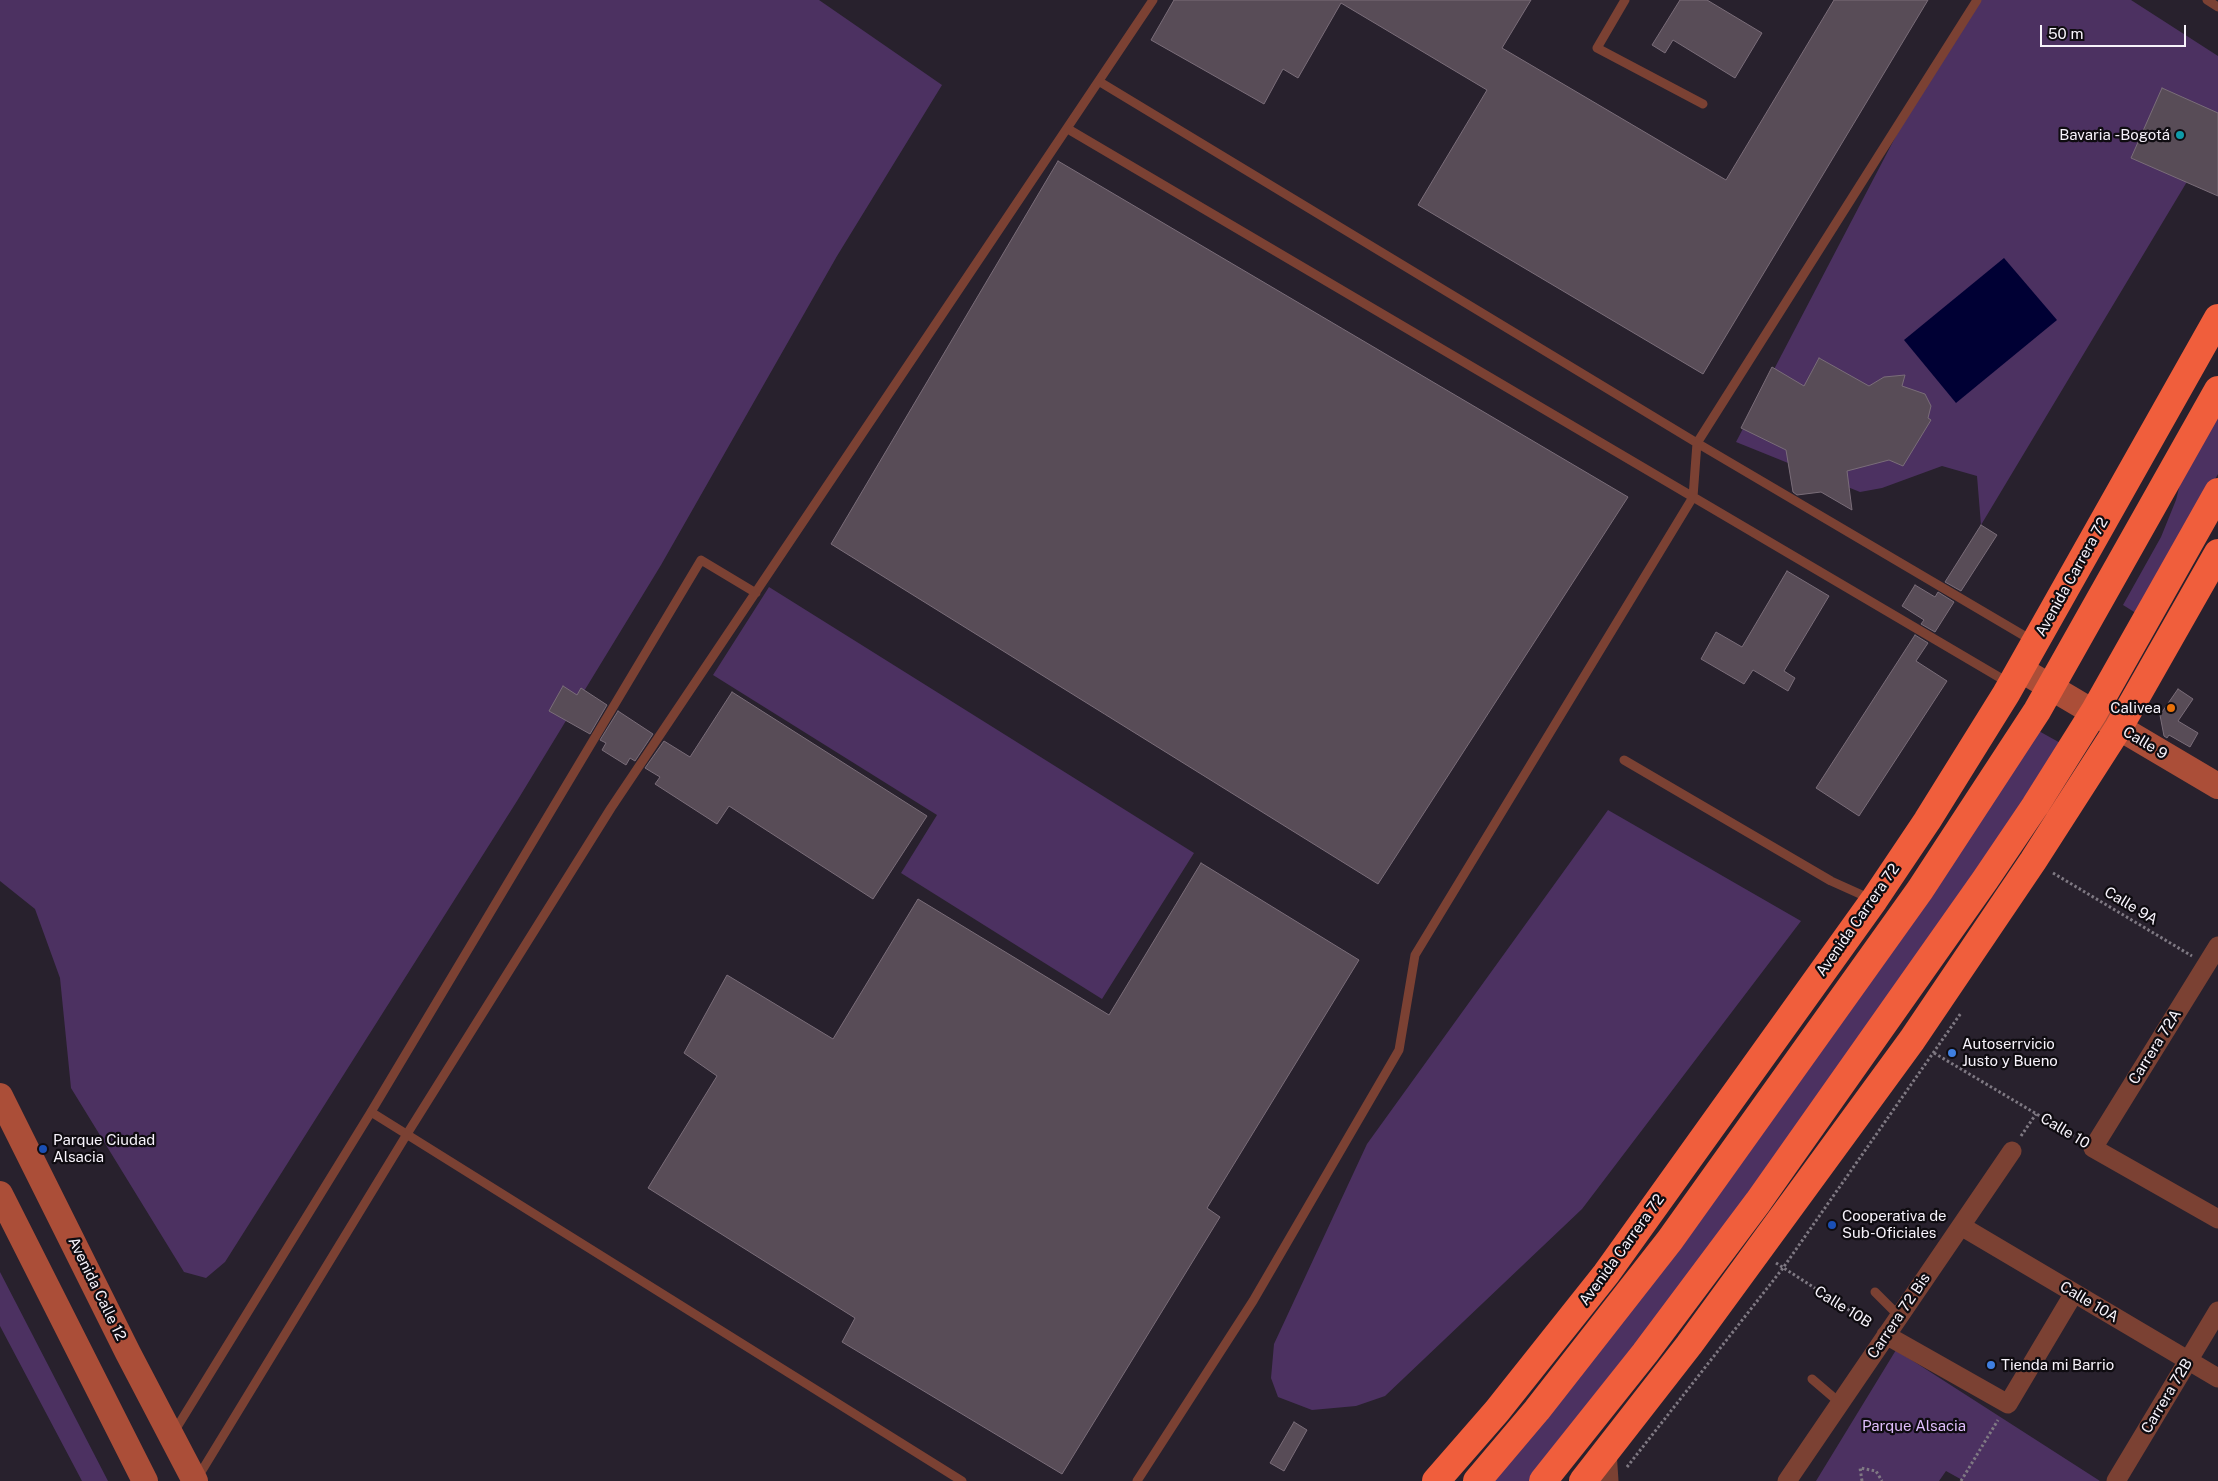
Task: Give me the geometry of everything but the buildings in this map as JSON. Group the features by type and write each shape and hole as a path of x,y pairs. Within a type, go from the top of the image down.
{"highway":[{"name":"Avenida Carrera 72","path":"1436,1481 1542,1356 1626,1246 1874,900 1928,821 2016,677 2218,318"},
{"name":"Avenida Carrera 72","path":"1477,1481 1528,1420 1670,1240 1914,898 2016,744 2051,686 2218,390"},
{"path":"1542,1481 1645,1353 1758,1202 1948,935 2035,806 2094,712 2218,492"},
{"path":"1583,1481 1613,1469 1758,1252 1912,1040 2033,861 2119,727 2218,553"},
{"path":"1758,1202 1816,1174"},
{"path":"1528,1420 1542,1356"}],"main road":[{"name":"Calle 9","path":"2016,677 2051,686 2218,786"},
{"name":"Avenida Calle 12","path":"0,1083 6,1107 195,1481"},
{"path":"0,1194 145,1481"}],"street":[{"name":"Carrera 72A","path":"2093,1148 2218,946"},
{"name":"Calle 10","path":"2093,1148 2218,1219"},
{"name":"Carrera 72 Bis","path":"1787,1481 2012,1151"},
{"name":"Calle 10A","path":"1961,1226 2218,1378"},
{"path":"2008,1404 2074,1293"},
{"name":"Carrera 72B","path":"2119,1480 2218,1311"},
{"name":"Calle 10B","path":"1886,1335 2008,1404"}],"lane":[{"path":"195,1481 407,1134 611,808 1100,82 1153,0"},
{"path":"1625,0 1597,48 1702,104"},
{"path":"1137,1481 1253,1301 1399,1050 1415,955 1693,497 1697,443 1977,0"},
{"path":"2207,0 2218,7"},
{"path":"1100,82 1697,443 2035,643"},
{"path":"1068,129 1693,497 2016,677"},
{"path":"171,1436 372,1112 701,560 756,593"},
{"path":"1624,760 1831,881 1874,900"},
{"path":"372,1112 962,1481"},
{"path":"1875,1292 1899,1316"},
{"path":"1812,1378 1840,1403"}],"path":[{"name":"Calle 9A","path":"2033,861 2206,964"},
{"name":"Calle 10","path":"1912,1040 2093,1148"},
{"path":"2012,1151 2036,1114"},
{"name":"Calle 10B","path":"1758,1252 1886,1335"},
{"path":"1961,1481 2008,1404"},
{"path":"1613,1469 1650,1438"},
{"path":"1862,1481 1860,1468 1876,1471 1882,1481"}],"green space":[{"path":"0,0 819,0 942,85 837,256 661,565 517,801 225,1262 206,1278 184,1272 71,1088 60,978 35,909 0,881"},
{"path":"1977,0 2131,0 2218,56 2218,130 1981,525 1977,476 1942,466 1882,488 1860,492 1736,442 1921,88"},
{"path":"2218,410 2218,474 2139,615 2123,605 2161,537 2176,500 2183,472"},
{"path":"769,587 1194,853 1102,999 901,873 937,815 713,675"},
{"path":"2037,730 2064,745 1676,1298 1531,1481 1487,1481"},
{"path":"1608,810 1801,921 1582,1209 1385,1396 1356,1406 1312,1410 1278,1397 1271,1378 1274,1344 1367,1144"},
{"path":"0,1272 108,1481 82,1481 0,1326"},
{"name":"Parque Alsacia","path":"1896,1350 2100,1481 1964,1481 1946,1471 1939,1481 1816,1481"}],"shaded area":[{"path":"2004,258 2057,320 1956,403 1904,340"}],"place":[{"name":"Bavaria -Bogotá","path":"2180,135"},
{"name":"Calivea","path":"2171,708"},
{"name":"Autoserrvicio Justo y Bueno","path":"1952,1053"},
{"name":"Parque Ciudad Alsacia","path":"43,1149"},
{"name":"Cooperativa de Sub-Oficiales","path":"1832,1225"},
{"name":"Tienda mi Barrio","path":"1991,1365"}]}
